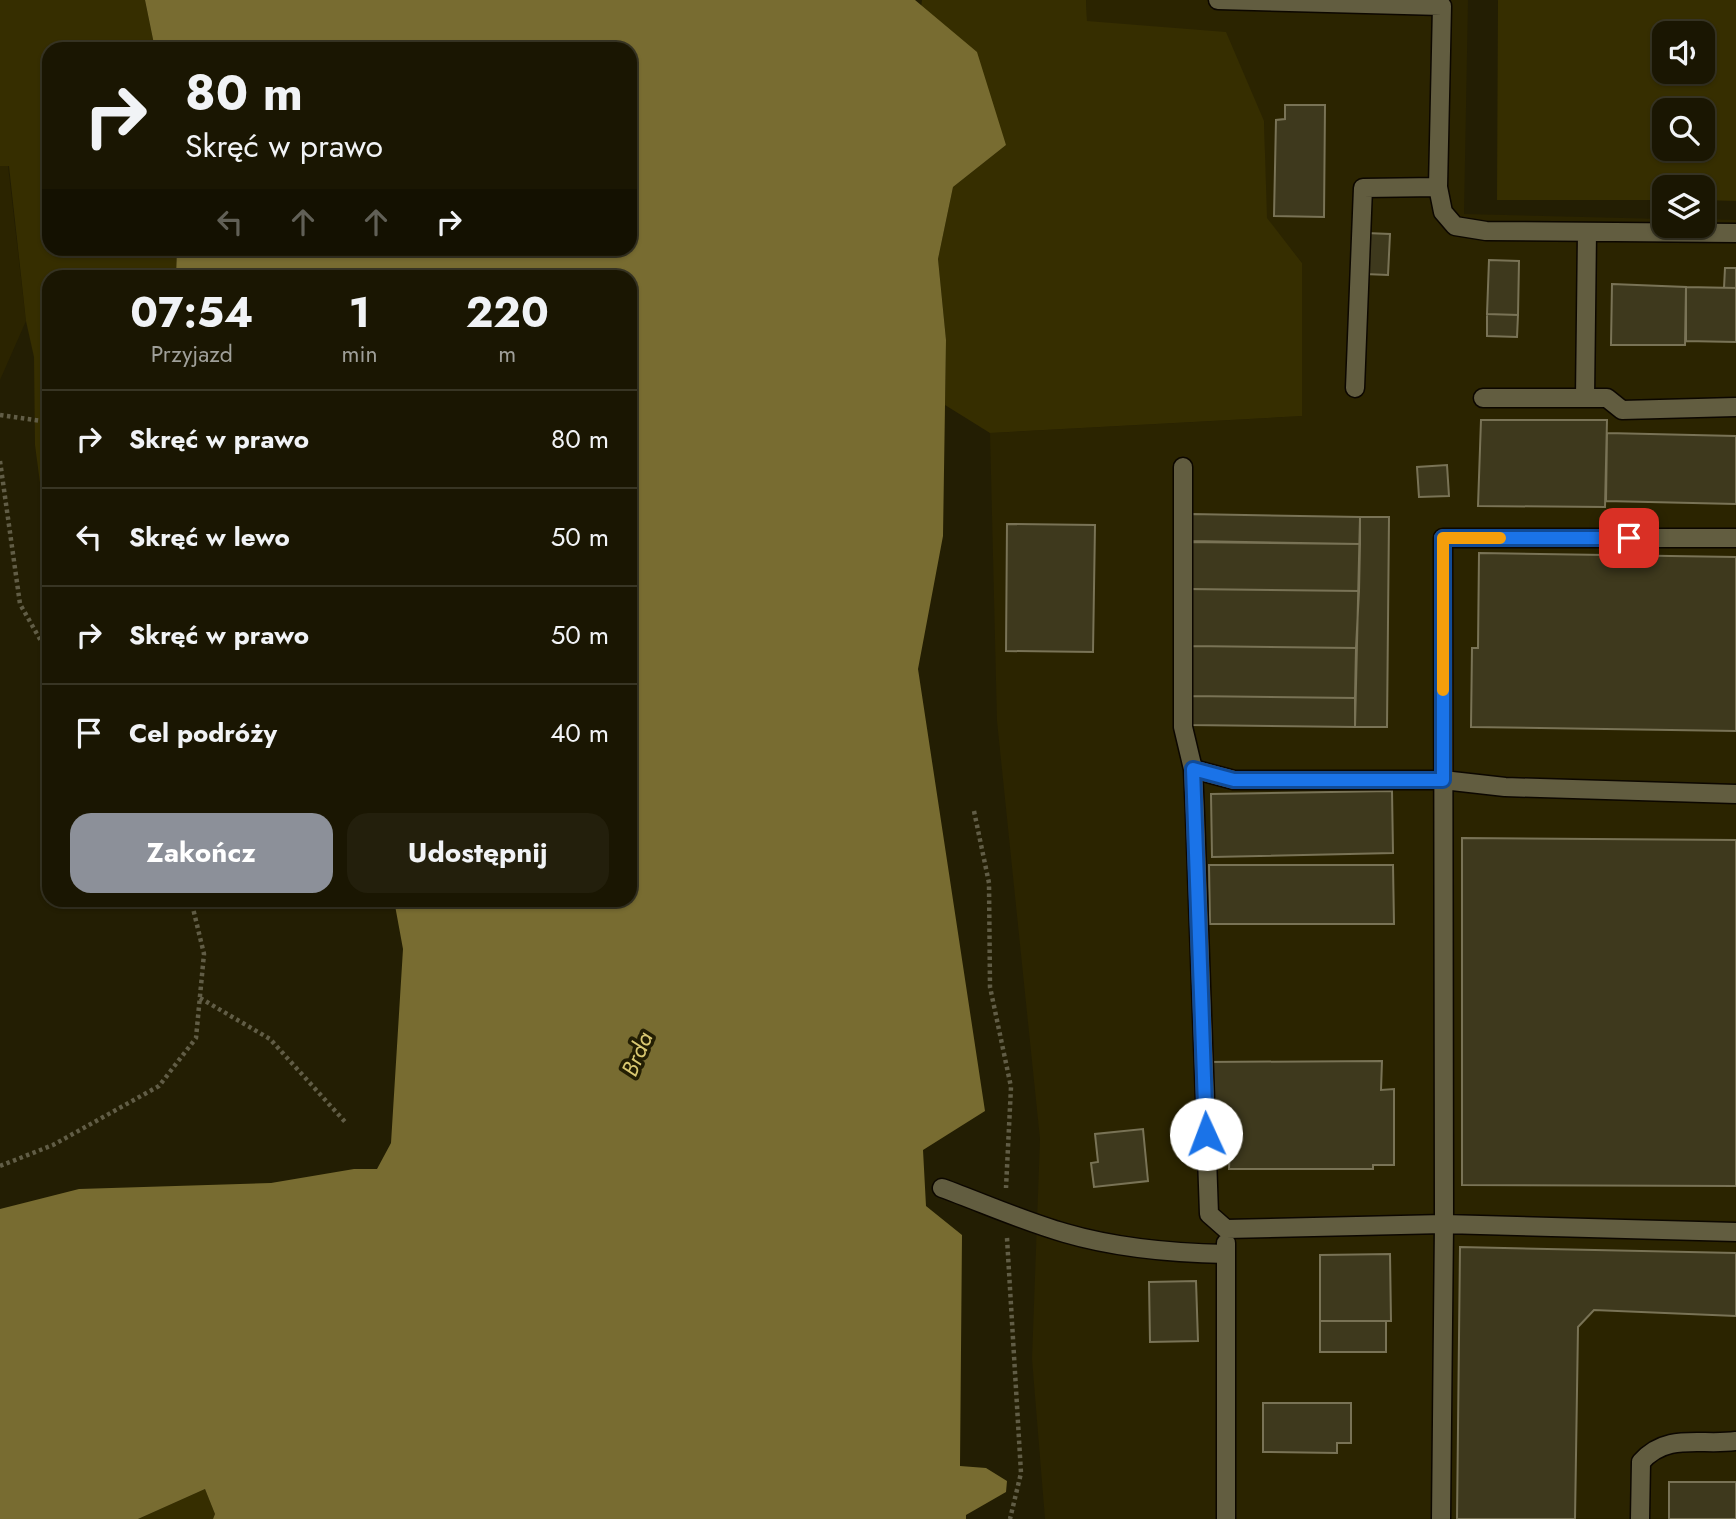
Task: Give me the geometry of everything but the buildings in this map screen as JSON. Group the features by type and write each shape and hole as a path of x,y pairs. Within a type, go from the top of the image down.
{"lane":[{"path":"1217,0 1441,3 1438,187 1443,212 1455,226 1486,231 1736,233"},
{"path":"1355,388 1363,188 1438,187"},
{"path":"1584,398 1587,232"},
{"path":"1483,398 1607,398 1622,410 1736,407"},
{"path":"1183,467 1183,727 1193,769 1209,1214 1226,1228 1444,1224 1736,1231"},
{"path":"1441,1519 1444,1224 1443,538 1736,538"},
{"path":"1193,769 1234,780 1443,780 1505,787 1736,794"},
{"path":"942,1188 1064,1233 1105,1242 1188,1253 1226,1254"},
{"path":"1226,1228 1226,1519"},
{"path":"1640,1519 1641,1462 1652,1449 1670,1443 1736,1441"}],"path":[{"path":"0,415 42,421"},
{"path":"0,461 20,604 42,643"},
{"path":"974,811 989,883 990,987 1011,1087 1005,1211 1021,1473 1010,1519"},
{"path":"0,1166 53,1145 159,1086 196,1038 204,954 193,907"},
{"path":"200,998 270,1039 346,1124"}],"shaded area":[{"path":"0,0 145,0 154,42 42,42 42,256 177,256 176,270 42,270 42,498 35,445 34,357 26,321 9,166 0,166"},
{"path":"922,0 1086,0 1087,21 1226,32 1264,121 1267,218 1302,263 1302,416 990,433 945,405 946,340 938,259 953,187 1006,145 921,8"},
{"path":"1086,0 1468,0 1464,214 1652,219 1652,238 1715,238 1715,219 1736,220 1736,1519 1045,1519 1032,1359 1040,1139 997,721 990,433 1302,416 1302,263 1266,218 1264,121 1087,21"},
{"path":"1498,0 1736,0 1736,201 1715,200 1715,175 1652,175 1652,200 1497,200"},
{"path":"0,166 8,166 26,321 0,380"},
{"path":"205,1489 215,1514 213,1519 138,1519"}],"water":[{"name":"Brda","path":"145,0 915,0 977,52 1006,145 953,187 938,259 946,340 943,536 918,669 985,1111 923,1150 926,1206 962,1235 960,1466 986,1468 1007,1481 1006,1492 966,1515 966,1519 213,1519 215,1514 205,1489 138,1519 0,1519 0,1209 79,1189 271,1183 354,1169 377,1169 391,1143 403,949 395,907 637,907 637,270 176,270 177,256 637,256 637,42 154,42"}],"slow traffic":[{"path":"1443,690 1443,538 1500,538"}],"route":[{"path":"1206,1134 1193,769 1214,777 1234,780 1443,780 1443,538 1629,538"}]}
